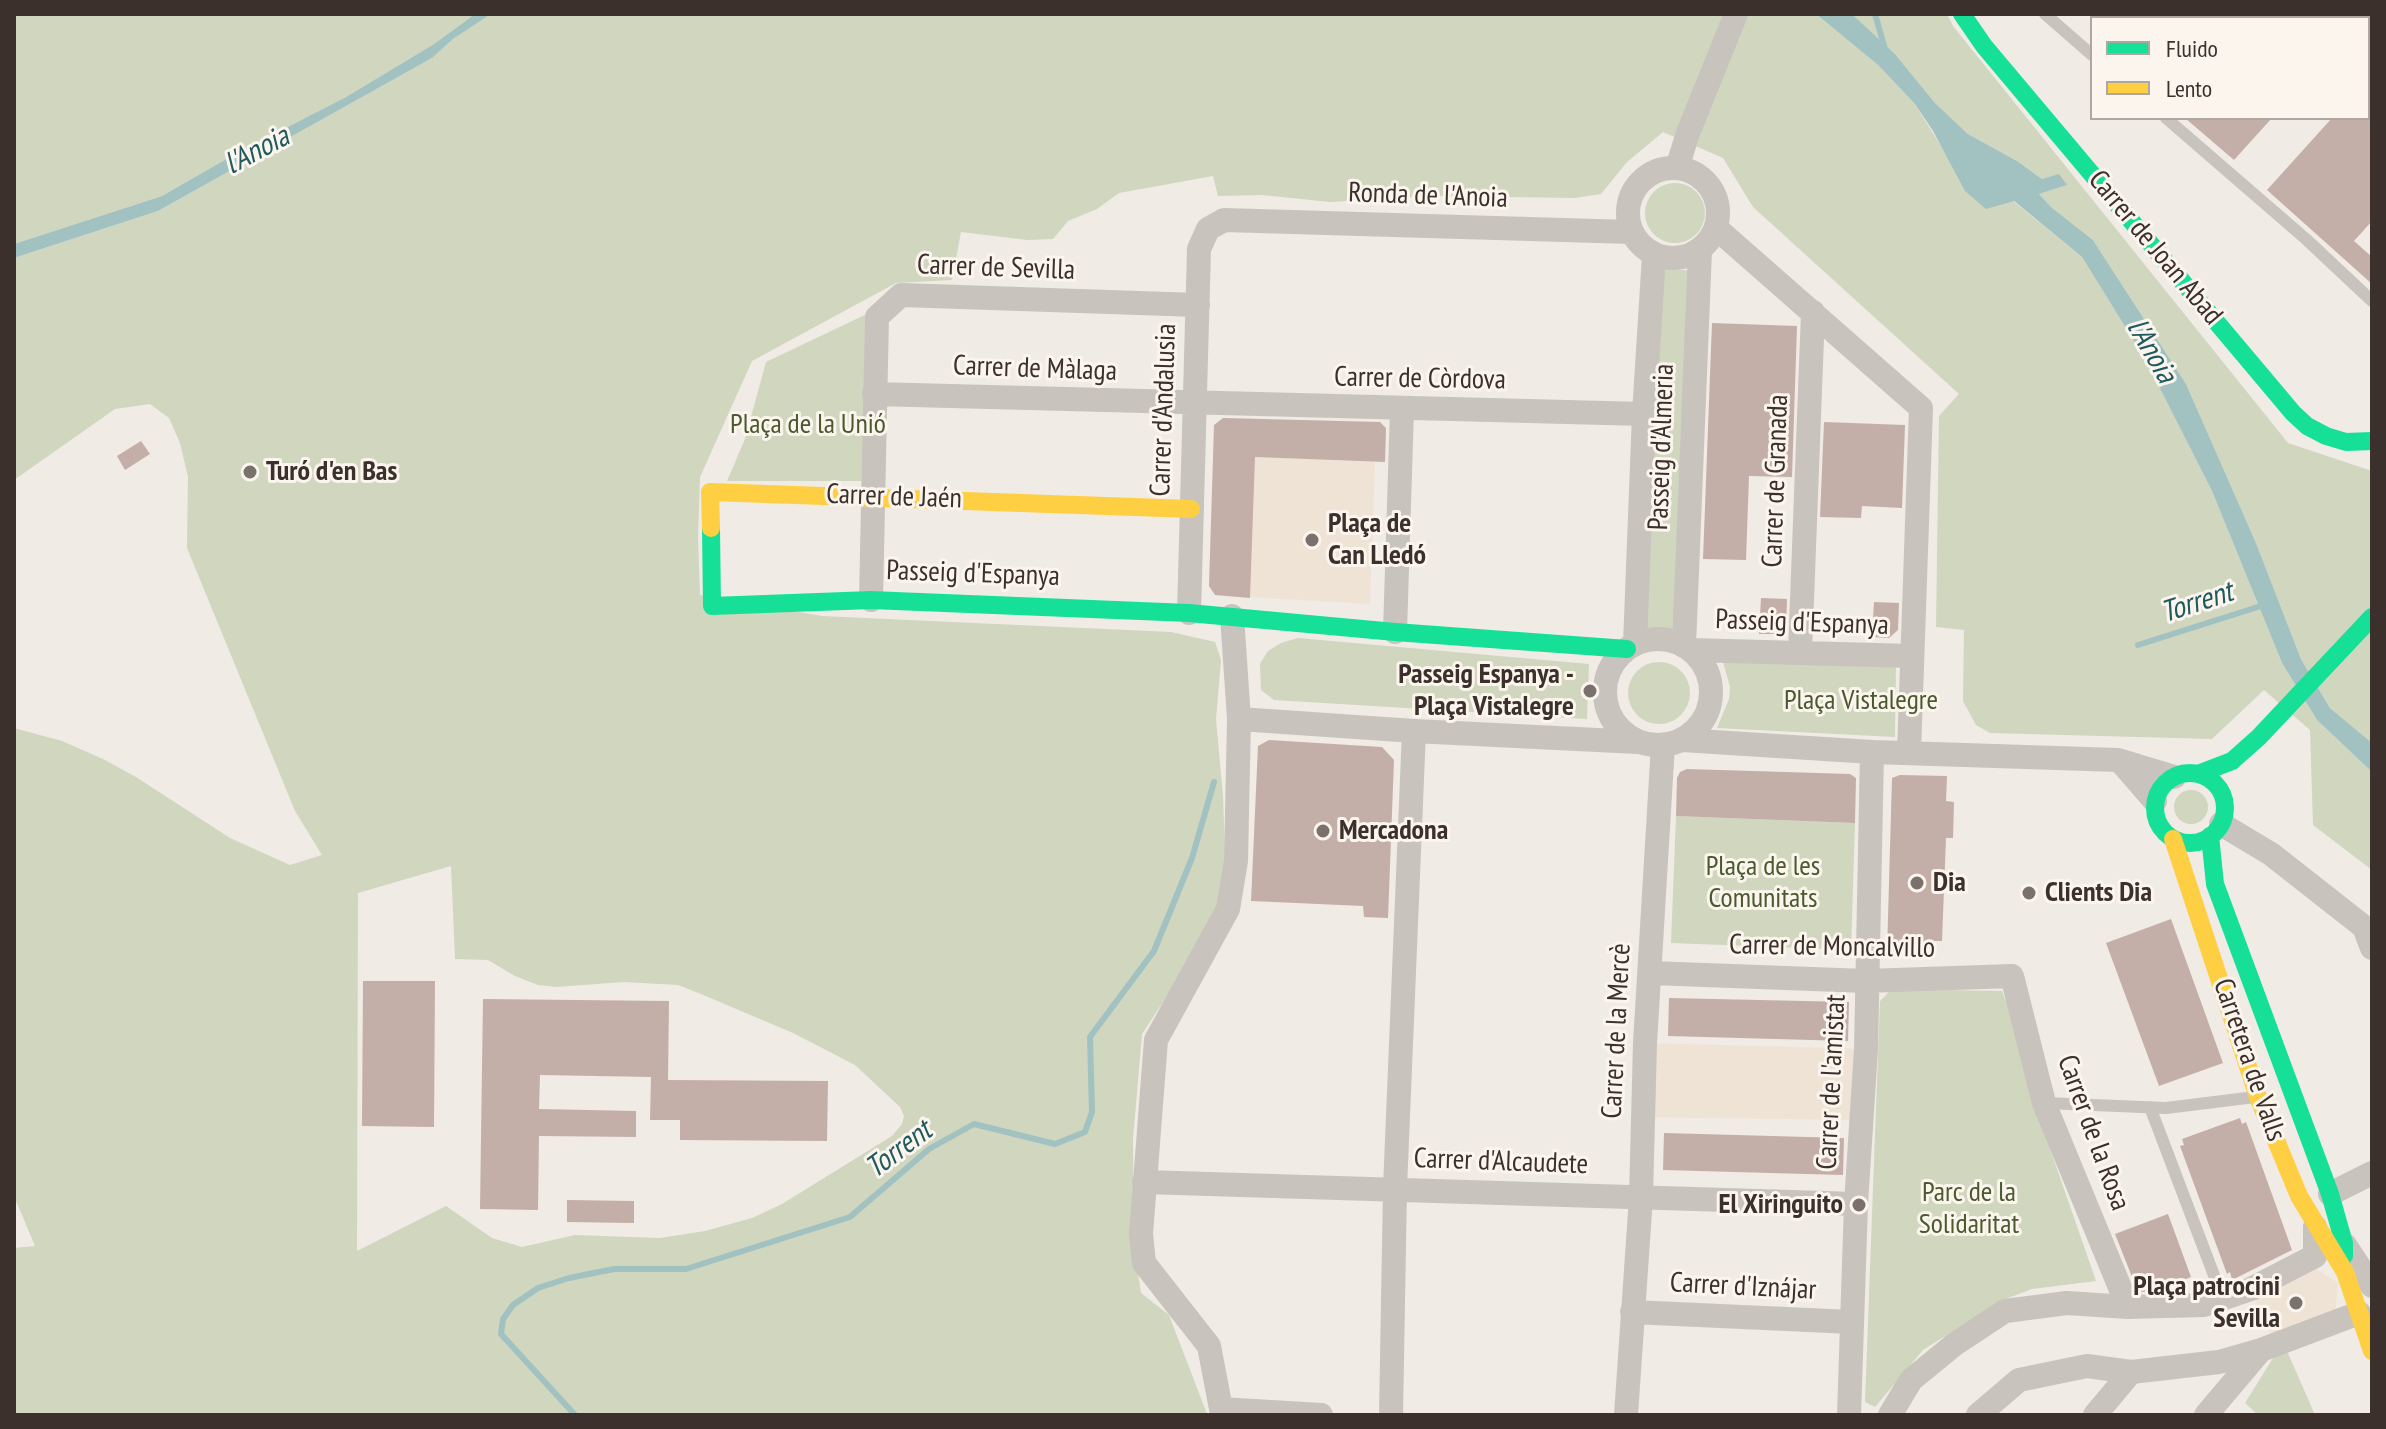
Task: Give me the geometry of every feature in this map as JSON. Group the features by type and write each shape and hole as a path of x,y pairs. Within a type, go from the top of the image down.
{"street":[{"path":"1677,168 1736,14"},
{"name":"Carrer de Joan Abad","path":"1962,14 1984,46 2293,413 2307,426 2326,436 2346,442 2372,441"},
{"path":"1677,168 1690,171 1711,189 1719,214 1716,228 1700,250 1678,259 1654,255 1637,242 1631,232 1629,202 1635,188 1654,172 1677,168"},
{"name":"Ronda de l'Anoia","path":"1224,220 1631,232"},
{"name":"Carrer d'Andalusia","path":"1189,613 1199,249 1208,229 1224,220"},
{"path":"1716,228 1921,408 1909,752"},
{"name":"Passeig d'Almeria","path":"1687,648 1700,250"},
{"name":"Passeig d'Almeria","path":"1631,646 1654,255"},
{"name":"Carrer de Sevilla","path":"871,600 877,317 901,295 1198,305"},
{"name":"Carrer de Granada","path":"1800,652 1813,312"},
{"name":"Carrer de Màlaga","path":"874,394 1195,404"},
{"name":"Carrer de Còrdova","path":"1195,404 1644,414"},
{"path":"1395,632 1402,409"},
{"name":"Carrer de Jaén","path":"712,606 710,492 1191,509"},
{"name":"Passeig d'Espanya","path":"712,606 871,600 1189,613 1395,632 1631,646 1660,640 1687,648 1912,656"},
{"path":"1232,616 1239,719 1236,861 1228,909 1156,1040 1141,1234 1144,1263 1209,1346 1221,1409 1321,1415"},
{"path":"2155,801 2162,787 2232,761 2259,737 2372,617"},
{"path":"1631,646 1616,660 1608,674 1605,690 1613,721 1638,742"},
{"name":"Passeig d'Espanya","path":"1673,743 1697,729 1707,714 1711,697 1706,671 1687,648"},
{"path":"1239,719 1638,742 2118,760 2212,781 2218,820 2271,854 2364,927 2372,948"},
{"path":"1391,1415 1395,1188 1414,731"},
{"path":"2118,760 2155,801 2158,823 2173,839 2192,843 2218,820 2240,767 2259,737"},
{"name":"Carrer de la Mercè","path":"1626,1415 1641,1197 1656,825 1673,743"},
{"name":"Carrer de l'amistat","path":"1849,1415 1856,1204 1866,1049 1872,752"},
{"name":"Carretera de Valls","path":"2218,820 2215,884 2330,1194 2344,1243 2345,1272"},
{"name":"Carretera de Valls","path":"2173,839 2258,1097 2299,1196 2345,1272 2372,1351"},
{"name":"Carrer de Moncalvillo","path":"1651,973 1866,981 2012,976"},
{"name":"Carrer de la Rosa","path":"2012,976 2044,1103 2128,1307"},
{"path":"2330,1194 2372,1173"},
{"name":"Carrer d'Alcaudete","path":"1144,1182 1856,1204"},
{"path":"1890,1415 1911,1380 1955,1344 2005,1311 2067,1303 2128,1307 2204,1305 2251,1289 2315,1256 2315,1227"},
{"path":"2344,1243 2372,1286"},
{"name":"Carrer d'Iznájar","path":"1632,1312 1852,1322"},
{"path":"1978,1415 2019,1380 2087,1366 2131,1372 2219,1362 2261,1350 2359,1313"},
{"path":"2206,1415 2261,1350"},
{"path":"2095,1415 2131,1372"}],"lane":[{"path":"2045,14 2090,53"},
{"path":"2168,120 2307,240 2372,301"},
{"path":"2044,1103 2150,1107 2258,1097"},
{"path":"2150,1107 2223,1299"}],"green space":[{"path":"14,14 475,14 434,44 346,97 162,196 14,244"},
{"path":"491,14 1816,14 1878,65 1915,104 1947,156 2013,201 2082,257 2145,359 2212,491 2282,663 2317,720 2372,772 2372,870 2313,825 2310,730 2264,690 2212,739 1990,733 1976,725 1963,701 1964,630 1936,627 1939,416 1959,394 1753,207 1723,158 1663,132 1627,162 1601,194 1575,198 1431,196 1330,202 1262,195 1218,196 1213,176 1119,193 1097,209 1068,221 1053,239 1027,240 961,232 952,280 896,283 752,361 700,477 700,595 822,616 1171,632 1215,642 1221,660 1216,719 1226,883 1215,923 1142,1034 1133,1139 1134,1249 1141,1293 1169,1315 1210,1415 14,1415 14,1248 35,1246 14,1196 14,728 62,741 103,759 230,838 290,865 322,855 295,811 187,548 188,477 180,443 169,418 150,404 115,409 14,480 14,258 158,211 432,58 453,39","holes":["451,866 455,959 488,960 538,985 556,987 624,982 678,985 793,1033 855,1065 900,1107 904,1116 902,1124 892,1136 782,1204 752,1218 705,1231 660,1238 575,1235 522,1247 492,1238 446,1206 357,1251 358,893"]},
{"path":"1852,14 1947,14 1953,26 2288,443 2372,471 2372,743 2330,708 2301,659 2256,543 2186,384 2093,240 2039,194 2066,185 2059,175 2042,179 1968,134 1935,103 1895,54"},
{"path":"1675,183 1686,185 1696,192 1703,202 1703,224 1696,234 1686,241 1675,243 1664,241 1654,234 1647,224 1645,213 1647,202 1654,192 1664,185"},
{"path":"1658,268 1694,271 1678,633 1640,631"},
{"name":"Plaça de la Unió","path":"871,312 863,481 727,481 745,439 766,362"},
{"path":"1298,638 1589,664 1587,719 1274,700 1261,690 1260,664 1268,651"},
{"path":"1659,662 1671,664 1681,671 1688,681 1688,705 1681,715 1671,722 1659,724 1647,722 1637,715 1630,705 1628,693 1630,681 1637,671 1647,664"},
{"name":"Plaça Vistalegre","path":"1723,662 1896,667 1895,737 1717,728 1729,699 1730,687"},
{"path":"2191,790 2203,795 2208,807 2203,819 2191,824 2179,819 2174,807 2179,795"},
{"name":"Plaça de les Comunitats","path":"1676,816 1855,823 1851,950 1671,943"},
{"name":"Parc de la Solidaritat","path":"1892,989 2002,991 2055,1132 2047,1140 2096,1281 2032,1289 2003,1300 1923,1350 1875,1407 1865,1402 1880,1001"},
{"path":"2283,1342 2315,1415 2258,1415 2245,1403"}],"shaded area":[{"name":"Plaça de Can Lledó","path":"1255,457 1375,462 1370,604 1250,597"},
{"path":"1645,1043 1866,1049 1863,1120 1642,1117"},
{"name":"Plaça patrocini Sevilla","path":"2316,1269 2338,1283 2335,1316 2273,1339 2251,1289"}],"water":[{"name":"l'Anoia","path":"475,14 491,14 453,39 432,58 158,211 14,258 14,244 162,196 346,97 434,44"},
{"name":"l'Anoia","path":"1816,14 1852,14 1895,54 1935,103 1968,134 2042,179 2059,174 2067,185 2039,194 2093,240 2186,384 2256,543 2301,659 2330,708 2372,743 2372,772 2317,720 2282,663 2212,491 2145,359 2082,257 2014,201 1986,209 1965,191 1915,104 1878,65"}],"building":[{"path":"2372,118 2372,221 2354,241 2372,257 2372,284 2267,190 2330,120"},
{"path":"2187,120 2270,120 2234,160"},
{"path":"1712,323 1797,326 1792,477 1749,476 1746,560 1703,559"},
{"path":"1223,418 1380,422 1386,428 1385,462 1255,457 1250,598 1215,595 1209,586 1214,425"},
{"path":"1824,422 1905,425 1902,508 1862,506 1861,518 1820,517"},
{"path":"141,441 150,454 125,470 117,456"},
{"path":"1761,598 1787,599 1786,626 1776,634 1759,634"},
{"path":"1874,602 1899,603 1898,630 1889,638 1872,637"},
{"name":"Mercadona","path":"1269,740 1382,747 1394,760 1388,918 1364,917 1363,906 1251,901 1258,746"},
{"path":"1687,769 1850,774 1856,778 1855,823 1676,816 1677,778 1680,772"},
{"name":"Dia","path":"1900,775 1947,776 1946,801 1954,802 1953,838 1946,838 1942,941 1924,941 1923,955 1887,953 1892,778"},
{"path":"2171,919 2223,1063 2159,1086 2106,943"},
{"path":"363,981 435,981 434,1127 362,1126"},
{"path":"1669,998 1849,1002 1848,1041 1668,1036"},
{"path":"483,999 669,1001 668,1080 828,1081 827,1141 680,1140 680,1120 650,1120 651,1077 540,1075 539,1109 636,1111 636,1137 539,1136 538,1210 480,1209"},
{"path":"2240,1118 2242,1124 2246,1122 2292,1250 2232,1280 2230,1272 2227,1274 2180,1146 2184,1145 2182,1139"},
{"path":"1664,1133 1844,1138 1843,1175 1663,1170"},
{"path":"567,1200 634,1201 634,1223 567,1222"},
{"path":"2168,1214 2191,1277 2154,1291 2138,1292 2115,1234"}],"waterway":[{"path":"1875,14 1885,49"},
{"name":"Torrent","path":"2138,645 2264,605"},
{"name":"Torrent","path":"575,1415 501,1334 503,1319 513,1305 538,1288 614,1269 686,1269 850,1217 929,1149 974,1124 1055,1144 1085,1132 1092,1112 1090,1037 1154,951 1192,858 1214,782"}],"traffic: fast":[{"path":"1962,14 1984,46 2293,413 2307,426 2326,436 2346,442 2372,441"},
{"path":"711,528 712,606 871,600 1189,613 1627,649"},
{"path":"2198,774 2232,761 2259,737 2372,617"},
{"path":"2190,773 2215,783 2225,808 2215,833 2190,843 2165,833 2155,808 2165,783 2190,773"},
{"path":"2210,836 2215,884 2330,1194 2344,1243 2344,1256"}],"traffic: slow":[{"path":"711,528 710,492 1191,509"},
{"path":"2173,839 2258,1097 2299,1196 2345,1272 2372,1351"}],"place":[{"name":"Turó d'en Bas","path":"250,472"},
{"name":"Plaça de Can Lledó","path":"1312,540"},
{"name":"Passeig Espanya - Plaça Vistalegre","path":"1590,691"},
{"name":"Mercadona","path":"1323,831"},
{"name":"Dia","path":"1917,883"},
{"name":"Clients Dia","path":"2029,893"},
{"name":"El Xiringuito","path":"1859,1205"},
{"name":"Plaça patrocini Sevilla","path":"2296,1303"}]}
